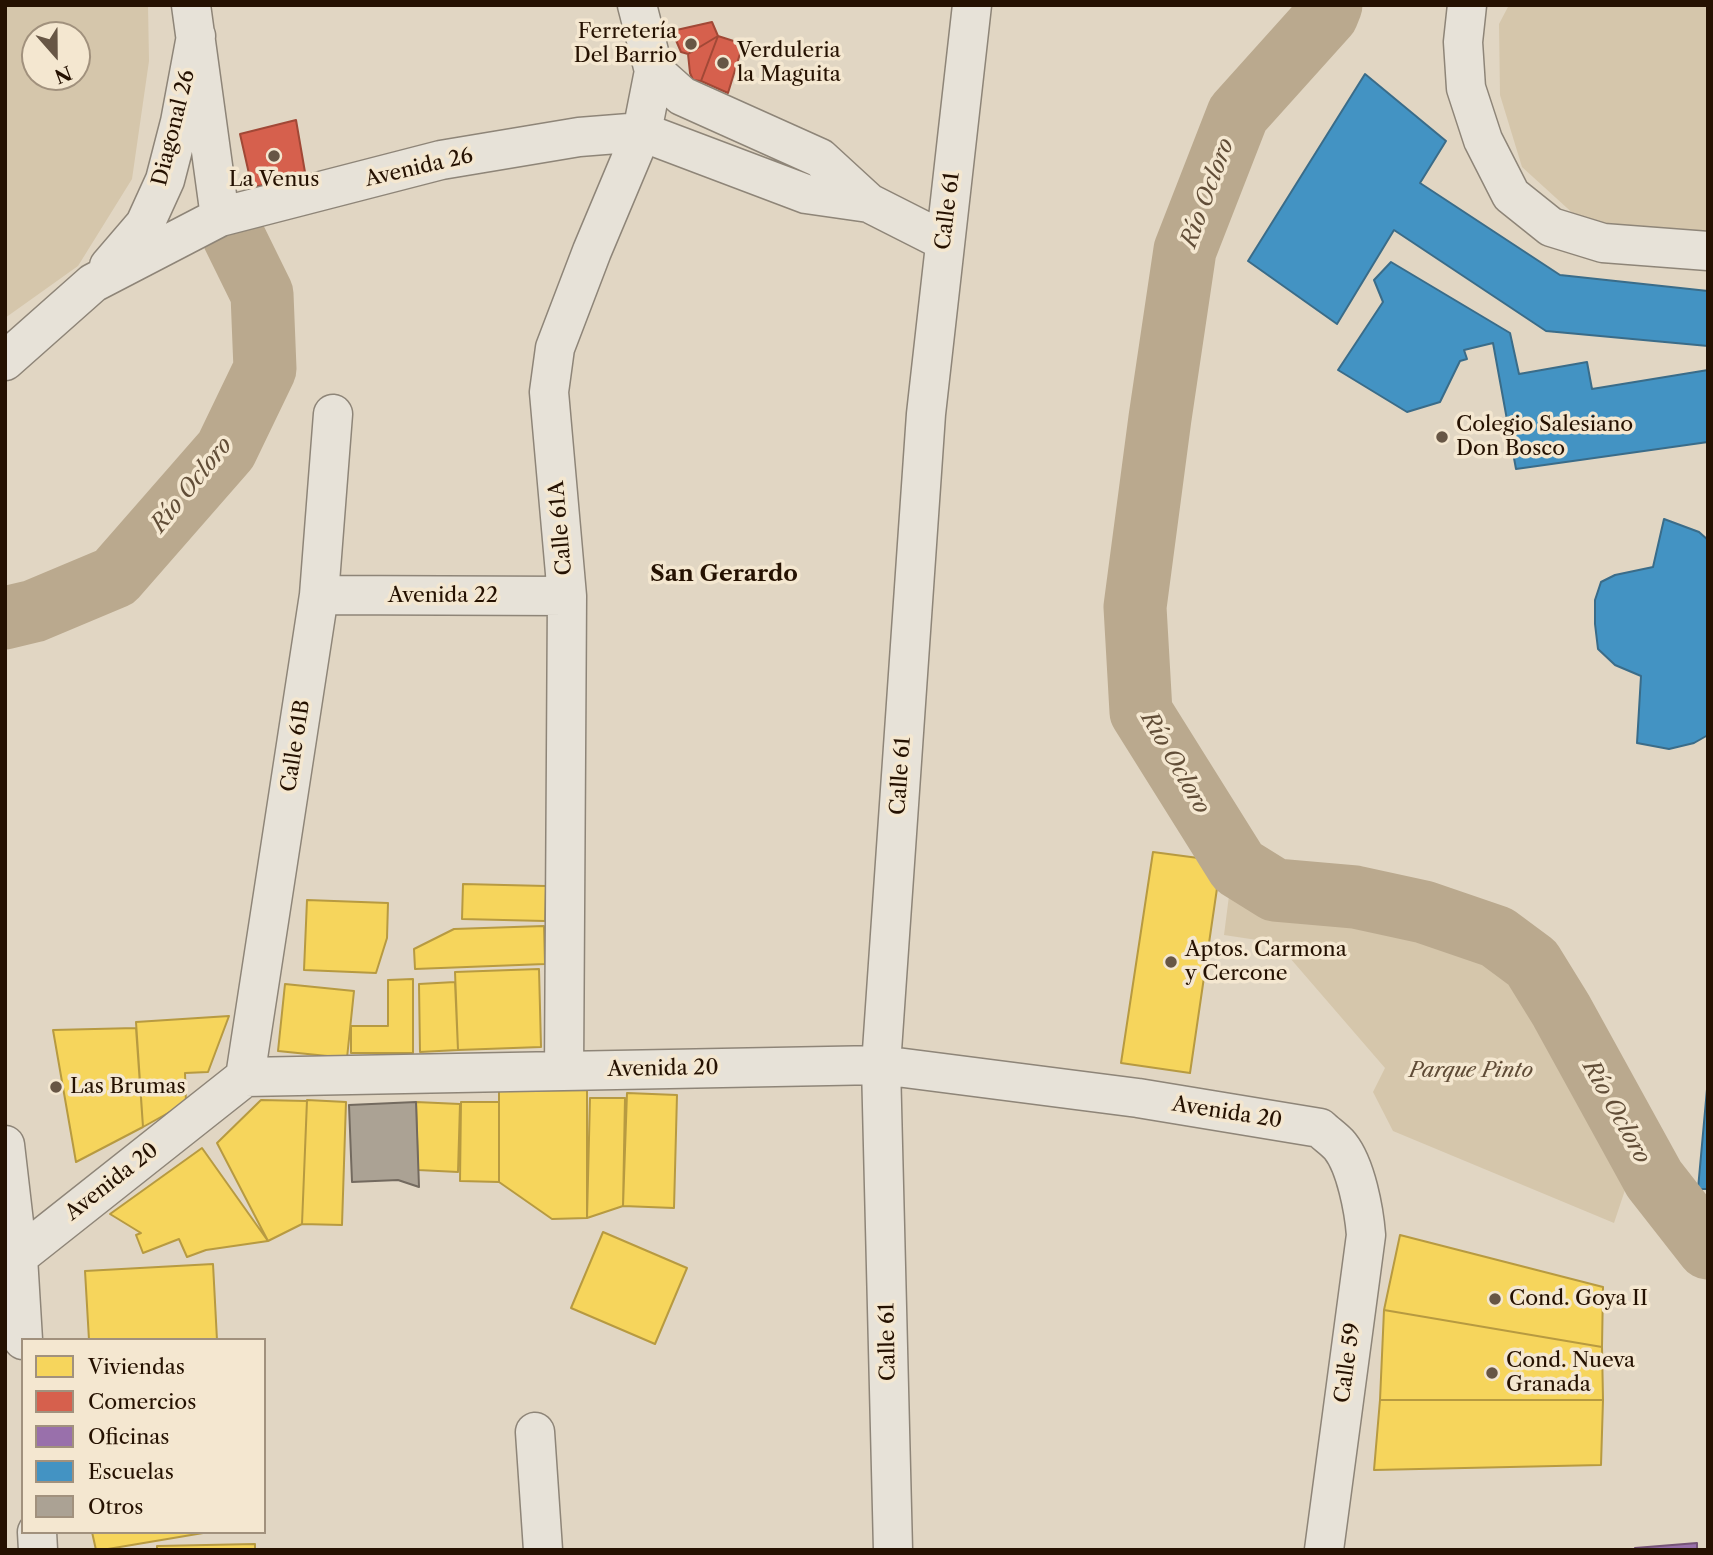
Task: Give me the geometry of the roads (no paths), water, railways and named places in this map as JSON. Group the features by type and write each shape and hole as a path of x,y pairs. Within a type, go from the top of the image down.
{"street":[{"name":"Calle 61A","path":"564,1071 567,596 549,392 555,348 642,132 654,71 637,5"},
{"name":"Calle 61","path":"893,1550 881,1065 926,414 972,5"},
{"path":"1467,5 1463,42 1466,88 1483,140 1511,195 1551,227 1603,243 1708,251"},
{"name":"Diagonal 26","path":"193,21 220,217"},
{"name":"Diagonal 26","path":"93,283 145,224 164,180 180,122 193,21"},
{"name":"Avenida 26","path":"654,71 682,96 820,159 869,203 944,241"},
{"name":"Avenida 26","path":"5,360 93,283 220,217 442,160 579,137 642,132 806,194 869,203"},
{"name":"Calle 61B","path":"245,1077 319,595 332,414"},
{"name":"Avenida 22","path":"319,595 567,596"},
{"name":"Avenida 20","path":"11,1262 245,1077 881,1065 1138,1098 1320,1128 1341,1147 1355,1178"},
{"path":"5,1145 11,1262 23,1338"},
{"name":"Calle 59","path":"1324,1550 1366,1235 1364,1205 1355,1178"},
{"path":"535,1432 543,1550"}],"waterway":[{"name":"Río Ocloro","path":"1331,5 1327,15 1238,114 1185,250 1135,607 1141,712 1238,867 1275,890 1355,897 1424,912 1497,937 1532,963 1561,1010 1654,1179 1708,1248"},
{"name":"Río Ocloro","path":"5,618 34,611 115,577 226,450 265,369 262,294 233,235"}],"place":[{"name":"Ferretería Del Barrio","path":"691,44"},
{"name":"Verduleria la Maguita","path":"723,63"},
{"name":"La Venus","path":"274,156"},
{"name":"Colegio Salesiano Don Bosco","path":"1442,437"},
{"name":"Aptos. Carmona y Cercone","path":"1171,962"},
{"name":"Las Brumas","path":"56,1087"},
{"name":"Cond. Goya II","path":"1495,1299"},
{"name":"Cond. Nueva Granada","path":"1492,1373"}],"district":[{"name":"San Gerardo","path":"724,574"}],"park label":[{"name":"Parque Pinto","path":"1471,1071"}]}
